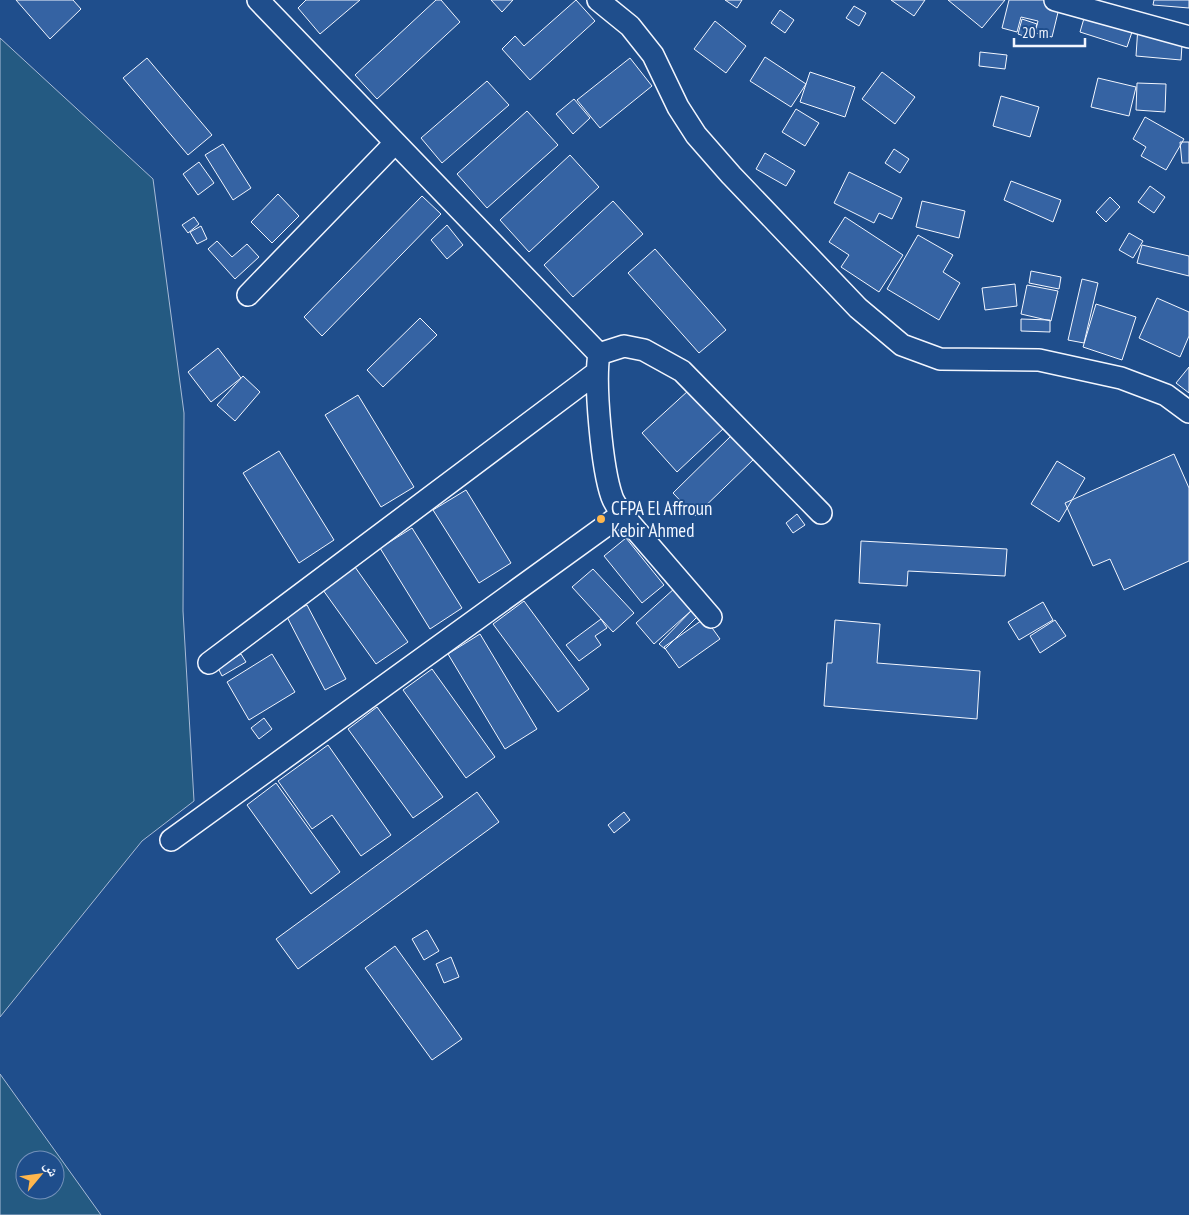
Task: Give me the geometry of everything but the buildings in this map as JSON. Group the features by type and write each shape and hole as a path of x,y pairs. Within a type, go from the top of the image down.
{"street":[{"path":"258,0 396,143 598,364 605,460 612,498 622,514 711,617"},
{"path":"598,0 630,26 653,55 696,135 731,175 858,308 902,345 940,360 1040,360 1121,378 1166,395 1189,412"},
{"path":"1055,0 1090,5 1189,37"},
{"path":"248,295 396,143"},
{"path":"209,663 624,346 644,350 682,371 820,513"},
{"path":"171,840 622,514"}],"shaded area":[{"path":"0,38 153,179 184,413 183,611 194,801 142,841 0,1017"},
{"path":"0,1074 54,1150 15,1150 15,1200 65,1200 65,1165 101,1215 0,1215"}],"place":[{"name":"CFPA El Affroun Kebir Ahmed","path":"601,519"}]}
